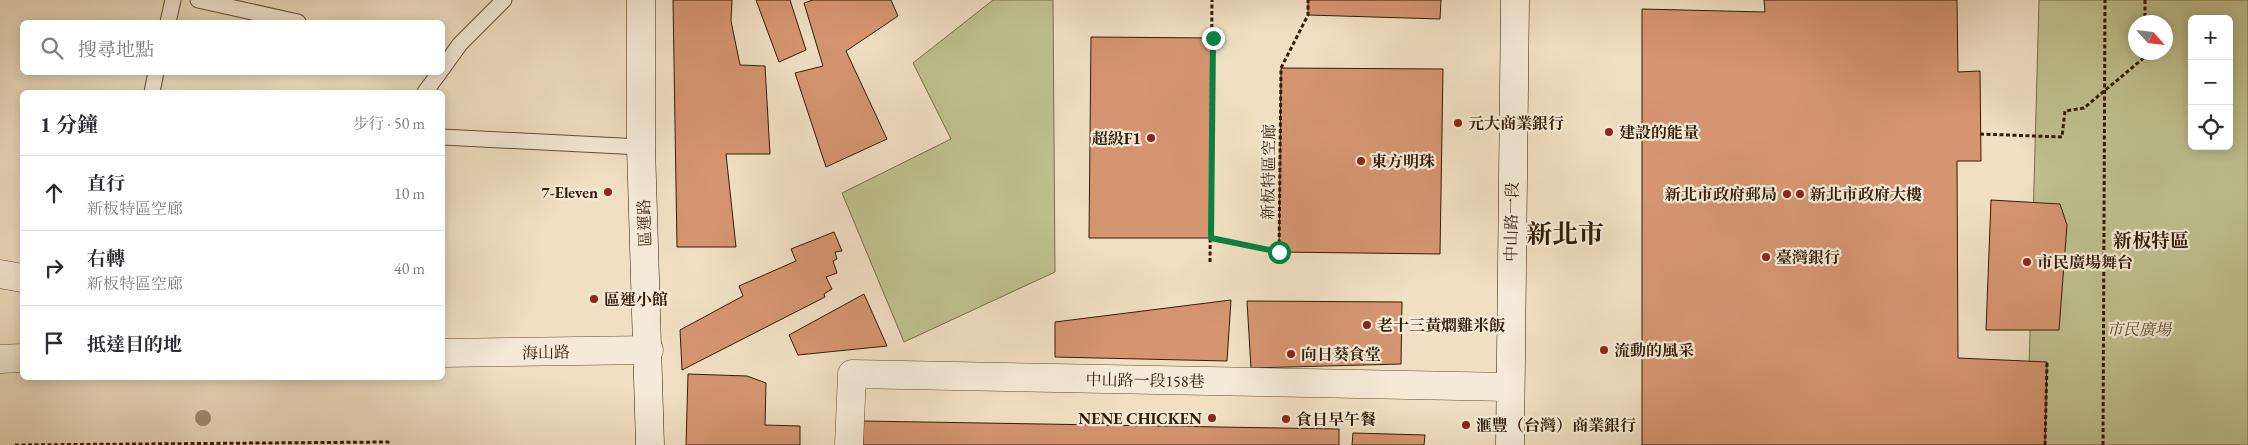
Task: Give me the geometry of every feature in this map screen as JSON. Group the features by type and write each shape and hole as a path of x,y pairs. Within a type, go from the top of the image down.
{"street":[{"name":"區運路","path":"641,0 641,147 650,445"},
{"name":"中山路一段","path":"1510,445 1509,387 1514,0"},
{"path":"0,274 20,278"},
{"name":"海山路","path":"445,353 648,350"},
{"path":"0,359 20,358"},
{"name":"中山路一段158巷","path":"849,445 852,374 1509,387"}],"lane":[{"path":"168,20 173,0"},
{"path":"198,0 289,20"},
{"path":"445,65 460,44 504,0"},
{"path":"152,90 155,75"},
{"path":"426,90 438,75"},
{"path":"445,136 641,147"}],"path":[{"path":"1210,262 1212,0"},
{"name":"新板特區空廊","path":"1211,238 1279,252 1281,68 1308,16 1308,0"},
{"path":"2103,445 2105,0"},
{"path":"2145,0 2145,15"},
{"path":"1980,134 2062,137 2066,110 2084,108 2141,60"},
{"path":"2045,445 2047,362"},
{"path":"15,445 15,443 388,442 388,445"}],"green space":[{"path":"993,0 1053,0 1055,272 904,342 842,193 951,139 913,63"},
{"name":"市民廣場","path":"2039,0 2248,0 2248,445 2027,445"}],"building":[{"path":"673,0 732,0 731,21 740,65 765,66 770,154 726,154 736,247 677,247"},
{"path":"756,0 790,0 806,50 779,62"},
{"path":"813,0 891,0 898,16 846,51 887,139 826,167 795,73 823,66 804,3"},
{"path":"1308,0 1441,0 1440,19 1308,15"},
{"name":"新北市政府大樓","path":"1764,0 1957,0 1958,72 1980,71 1981,161 1957,161 1958,358 2047,362 2045,445 1642,445 1642,9 1765,12"},
{"name":"超級F1","path":"1091,37 1213,38 1211,238 1089,238"},
{"name":"東方明珠","path":"1281,68 1443,69 1440,254 1279,252"},
{"name":"市民廣場舞台","path":"1991,200 2060,204 2067,225 2059,330 1986,330"},
{"path":"834,232 842,251 835,252 837,259 833,261 837,273 826,277 832,289 824,294 825,297 682,370 680,330 743,296 739,286 796,261 791,249"},
{"path":"864,294 887,346 798,355 789,335"},
{"path":"1231,300 1227,361 1055,357 1055,322"},
{"path":"1247,301 1402,302 1401,364 1251,368"},
{"path":"688,374 747,376 766,383 765,425 800,426 800,445 686,445"},
{"path":"863,421 1339,429 1339,445 863,445"},
{"path":"1353,433 1425,435 1424,445 1352,445"}],"place":[{"name":"元大商業銀行","path":"1458,123"},
{"name":"建設的能量","path":"1609,132"},
{"name":"超級F1","path":"1151,138"},
{"name":"東方明珠","path":"1361,161"},
{"name":"7-Eleven","path":"608,192"},
{"name":"新北市政府郵局","path":"1787,194"},
{"name":"新北市政府大樓","path":"1800,194"},
{"name":"臺灣銀行","path":"1766,257"},
{"name":"市民廣場舞台","path":"2027,262"},
{"name":"區運小館","path":"594,299"},
{"name":"老十三黃燜雞米飯","path":"1367,325"},
{"name":"流動的風采","path":"1604,350"},
{"name":"向日葵食堂","path":"1291,354"},
{"name":"NENE CHICKEN","path":"1212,418"},
{"name":"食日早午餐","path":"1286,419"},
{"name":"滙豐（台灣）商業銀行","path":"1466,425"}],"district":[{"name":"新北市","path":"1565,234"},
{"name":"新板特區","path":"2151,240"}],"route":[{"path":"1213,38 1211,238 1279,252"}]}
